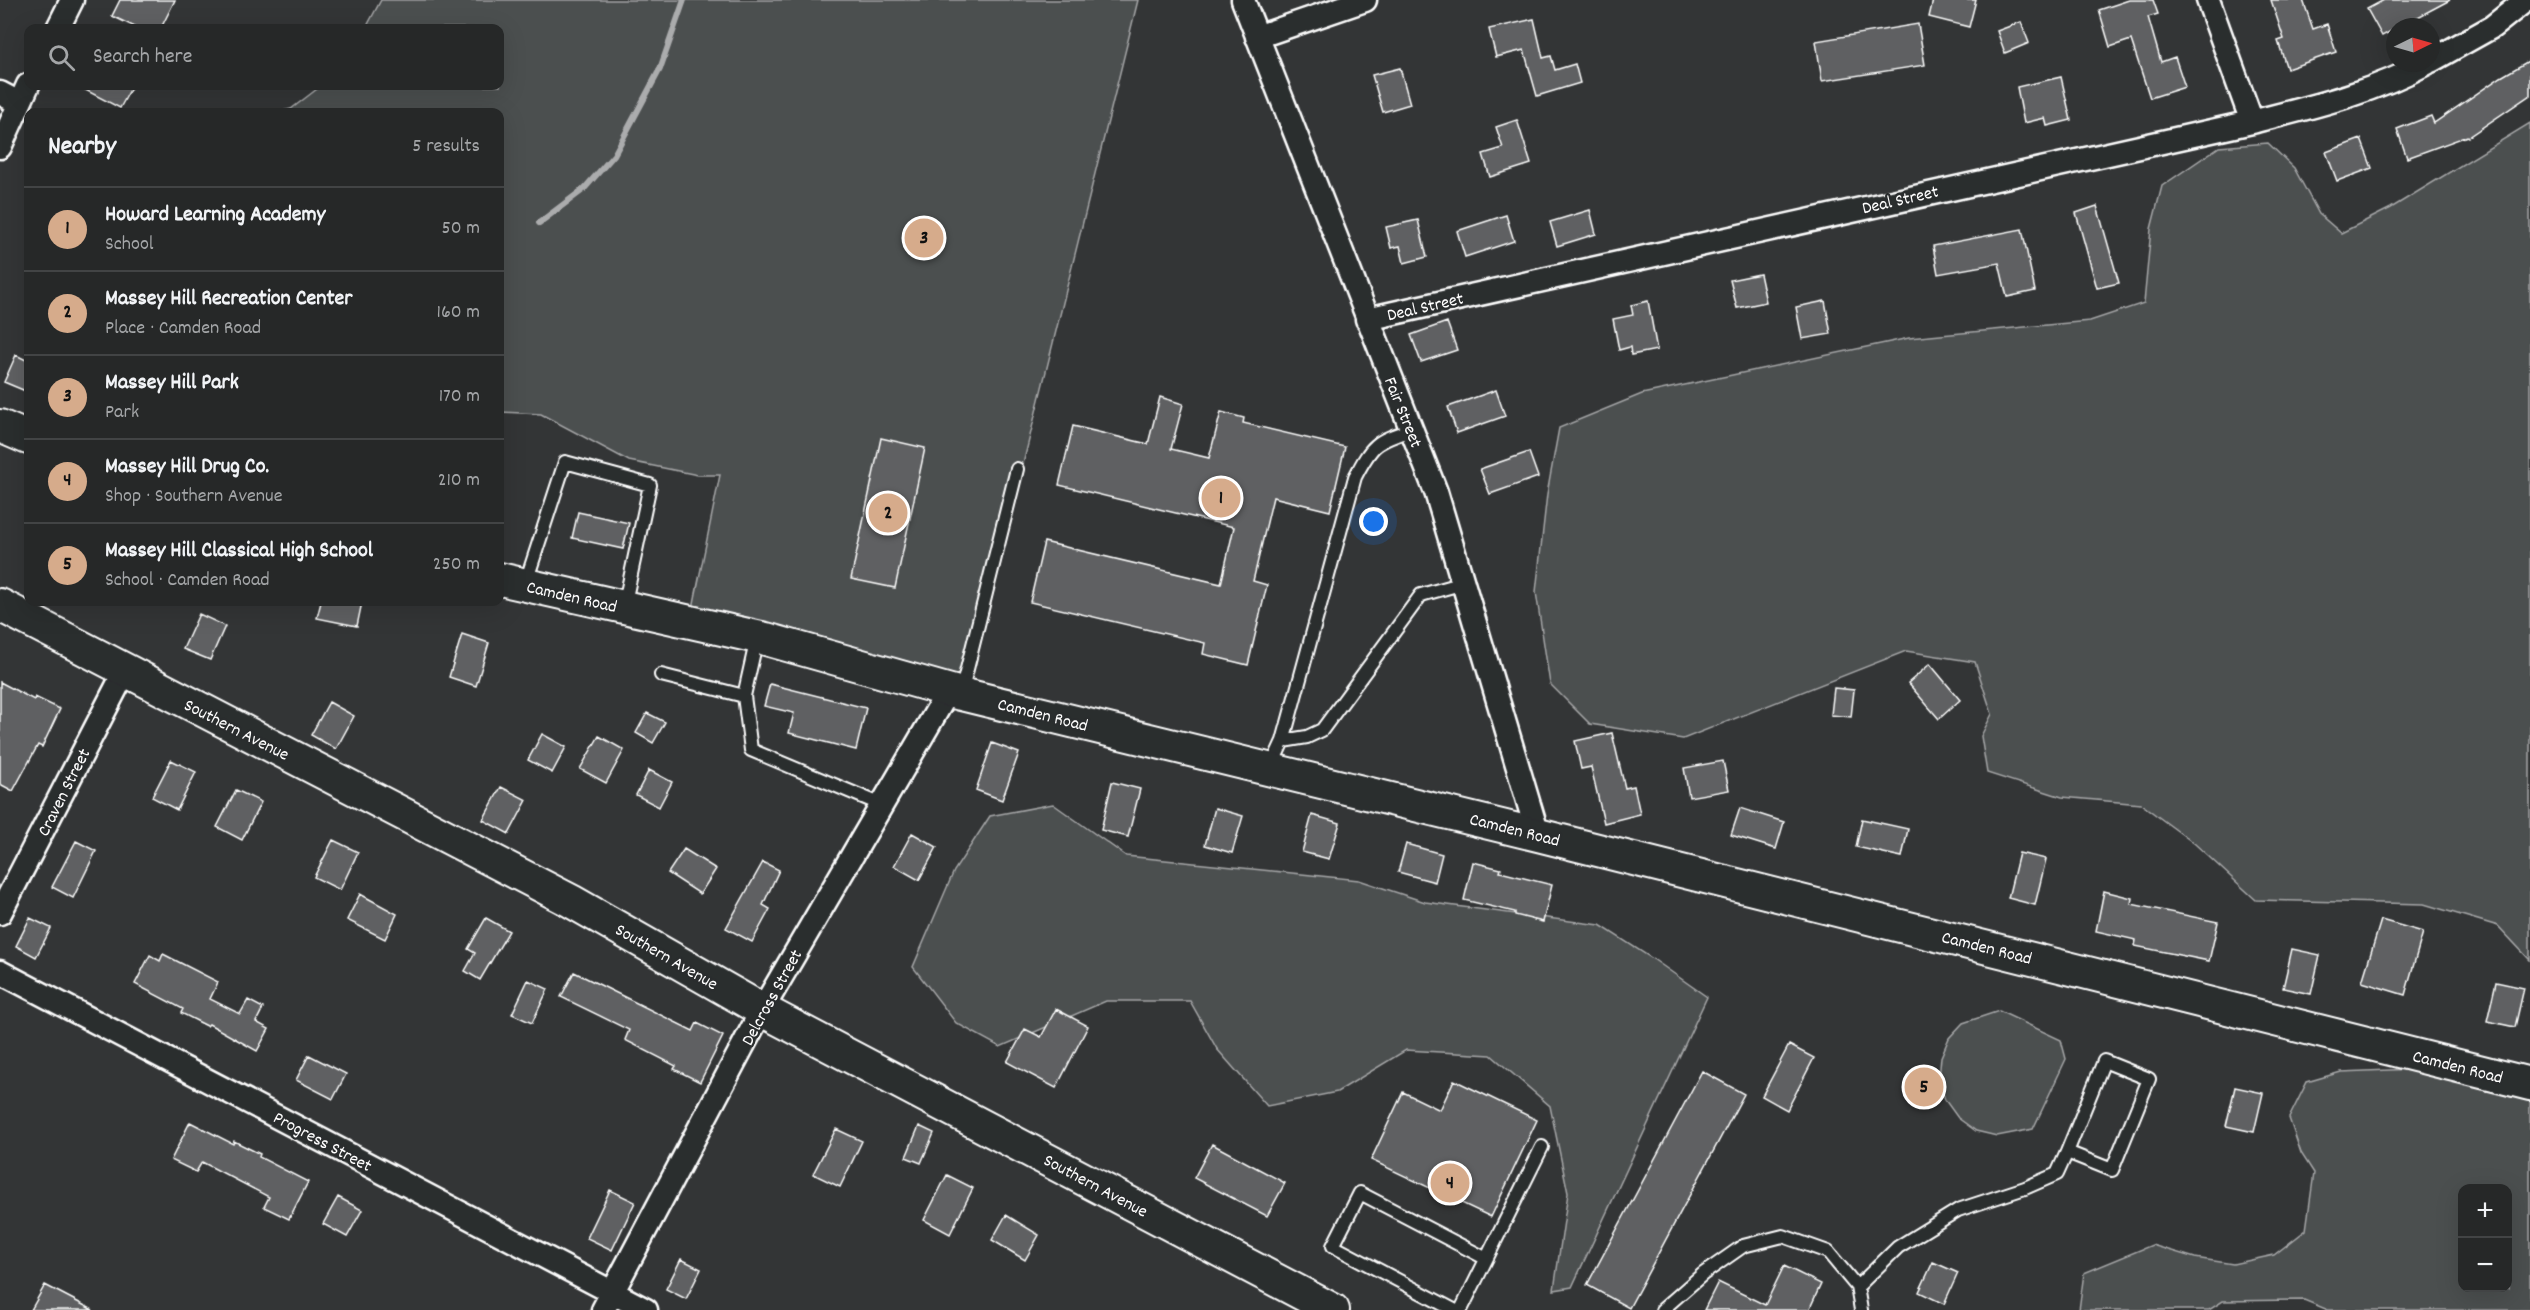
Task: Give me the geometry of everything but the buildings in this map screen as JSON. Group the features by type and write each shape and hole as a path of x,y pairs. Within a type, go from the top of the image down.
{"street":[{"path":"60,24 72,0"},
{"name":"Fair Street","path":"1243,0 1436,492 1538,835"},
{"path":"1257,37 1365,0"},
{"path":"2208,0 2252,122"},
{"path":"2440,56 2492,27 2526,0"},
{"name":"Deal Street","path":"1367,319 2252,122 2331,102 2410,72"},
{"path":"0,147 16,94"},
{"path":"0,426 24,436"},
{"name":"Camden Road","path":"512,582 757,638 955,692 1538,835 2530,1084"},
{"name":"Southern Avenue","path":"0,605 571,902 762,1010 1333,1310"},
{"name":"Craven Street","path":"0,913 125,671"},
{"name":"Delcross Street","path":"608,1301 762,1010 882,805 955,692"},
{"name":"Progress Street","path":"0,972 608,1301 646,1310"}],"lane":[{"path":"1270,769 1283,741 1355,477 1369,450 1385,438 1411,430"},
{"path":"512,582 565,462 650,485 624,609"},
{"path":"955,692 1017,469"},
{"path":"1283,741 1307,737 1323,730 1421,595 1464,583"},
{"path":"757,638 744,696 751,750 882,805"},
{"path":"661,675 744,696"},
{"path":"1857,1287 1898,1247 1958,1210 2025,1188 2057,1174 2104,1061 2149,1079 2112,1170 2067,1152"},
{"path":"1461,1310 1542,1147"},
{"path":"1454,1310 1333,1246 1360,1193 1485,1258"},
{"path":"1662,1310 1703,1274 1743,1246 1783,1236 1828,1252 1857,1287 1861,1310"}],"shaded area":[{"path":"381,0 1138,0 970,678 690,623 720,475 698,475 629,461 541,414 504,412 504,108 292,108 316,90 504,90 504,24 368,24"},
{"path":"2530,123 2530,960 2498,926 2424,904 2256,900 2195,844 2141,804 2062,797 1987,773 1981,736 1992,714 1975,662 1906,651 1683,739 1590,724 1550,684 1536,592 1547,494 1559,428 1642,394 1909,338 2090,321 2144,303 2151,229 2162,186 2219,147 2268,143 2294,168 2319,214 2341,233 2391,208"},
{"path":"1053,804 1126,856 1359,880 1425,902 1600,925 1707,997 1572,1287 1554,1290 1568,1193 1550,1106 1491,1055 1406,1050 1337,1092 1267,1106 1217,1049 1190,1001 1106,1001 1000,1047 956,1023 913,967 954,871 990,816"},
{"path":"1999,1011 2061,1040 2066,1059 2033,1129 1997,1136 1976,1131 1958,1118 1945,1100 1939,1079 1941,1057 1949,1038 1963,1023"},
{"path":"2415,1069 2530,1098 2530,1310 2328,1310 2304,1300 2223,1301 2209,1310 2079,1310 2084,1273 2152,1245 2195,1258 2233,1264 2274,1255 2306,1230 2314,1173 2301,1153 2289,1118 2307,1082 2341,1072"}],"waterway":[{"path":"539,223 584,189 614,155 660,69 684,0"}],"place":[{"name":"Massey Hill Park","path":"924,238"},
{"name":"Howard Learning Academy","path":"1221,498"},
{"name":"Massey Hill Recreation Center","path":"888,513"},
{"name":"Massey Hill Classical High School","path":"1924,1087"},
{"name":"Massey Hill Drug Co.","path":"1450,1183"}]}
